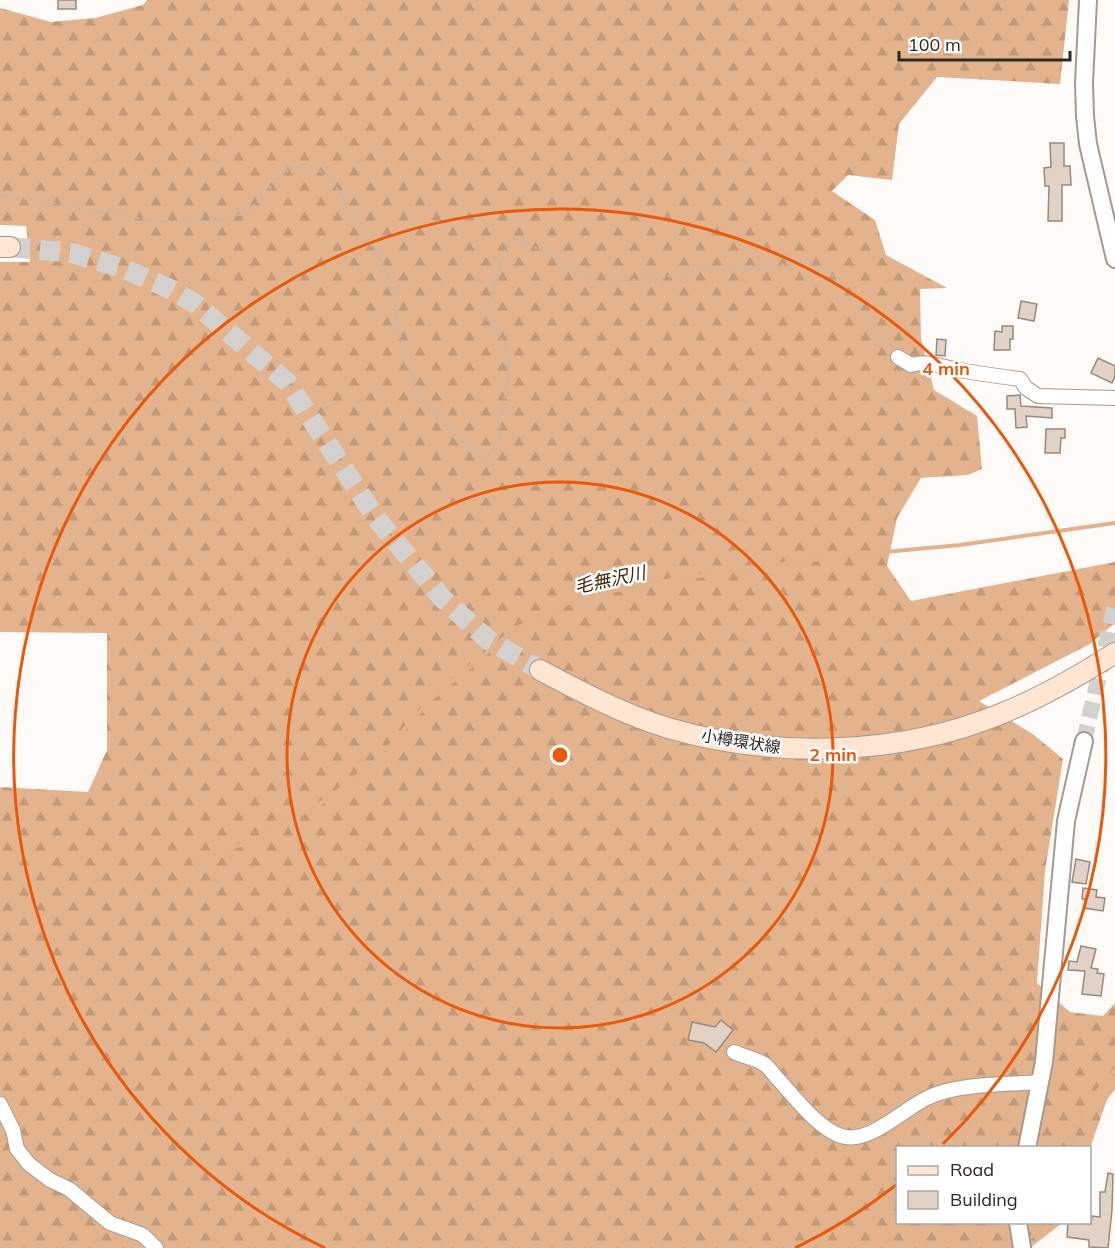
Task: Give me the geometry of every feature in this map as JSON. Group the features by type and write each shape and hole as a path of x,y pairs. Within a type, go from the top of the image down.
{"main road":[{"name":"小樽環状線","path":"540,670 606,705 668,728 725,741 756,745 847,749 949,731 1001,714 1059,687 1115,653"}],"street":[{"path":"1089,0 1084,116 1088,144 1115,259"},
{"path":"898,357 911,365 922,362 936,363 950,368 1020,379 1026,388 1038,396 1115,398"},
{"path":"1027,1146 1044,1062 1066,821 1084,741"},
{"path":"734,1052 764,1064 812,1116 831,1131 842,1137 852,1138 865,1136 926,1099 939,1094 976,1087 1040,1082"},
{"path":"0,1104 13,1130 17,1149 29,1164 50,1180 69,1189 110,1223 143,1235 156,1248"},
{"path":"1018,1227 1022,1248"}],"path":[{"path":"0,196 177,223 223,218 243,213 288,169 296,165 314,167 333,184 361,226 389,276 405,357 424,398 457,438 486,460 498,440 508,374 506,346 484,317 504,252 511,238 523,240 539,250 554,255 579,276 598,281 653,279 700,271 762,269 804,260 833,276 846,290 882,342 898,357"}],"green space":[{"path":"147,0 1069,0 1060,84 937,77 899,124 892,180 848,175 832,191 875,220 886,255 947,288 920,289 921,339 934,390 977,416 982,469 968,475 921,478 897,518 887,566 911,601 1115,562 1115,623 1090,644 979,701 1034,735 1063,759 1045,871 1037,983 1070,1012 1103,1016 1115,1003 1115,1089 1107,1100 1091,1146 896,1146 896,1224 1061,1224 1030,1248 0,1248 0,787 88,792 107,750 107,633 0,632 0,262 30,262 26,226 0,225 0,8 51,22 95,18 143,5"}],"building":[{"path":"58,0 76,0 76,9 58,9"},
{"path":"1050,143 1064,143 1064,166 1070,166 1071,185 1062,185 1062,221 1048,221 1049,186 1045,186 1044,168 1051,167"},
{"path":"1021,301 1037,304 1034,321 1018,318"},
{"path":"1002,326 1013,326 1010,350 994,350 995,331 1002,332"},
{"path":"937,339 946,340 945,356 936,355"},
{"path":"1098,358 1115,366 1112,383 1091,373"},
{"path":"1020,395 1021,406 1052,408 1052,418 1026,416 1027,427 1016,428 1015,409 1007,409 1007,396"},
{"path":"1046,429 1065,429 1065,438 1061,438 1060,453 1045,453"},
{"path":"1076,859 1090,862 1086,884 1072,882"},
{"path":"1083,888 1097,890 1096,897 1105,898 1103,911 1084,908"},
{"path":"1081,946 1096,949 1091,968 1098,969 1097,973 1104,974 1101,996 1082,994 1085,971 1068,970 1069,961 1077,962"},
{"path":"721,1020 733,1030 716,1052 704,1043 688,1040 692,1022 715,1027"},
{"path":"1108,1173 1113,1174 1108,1248 1089,1247 1089,1240 1067,1237 1068,1224 1091,1224 1092,1216 1100,1217 1100,1192 1105,1192"}],"waterway":[{"name":"毛無沢川","path":"194,863 253,840 330,798 380,757 431,699 515,629 583,596 683,578 831,557 960,545 1115,523"},
{"path":"1071,1146 1073,1135 1082,1115 1115,1070"},
{"path":"1027,1240 1046,1224"}],"tunnel":[{"path":"10,247 72,253 122,268 168,288 194,303 287,382 376,518 443,599 487,639 540,670"},
{"path":"1084,741 1115,605"}]}
